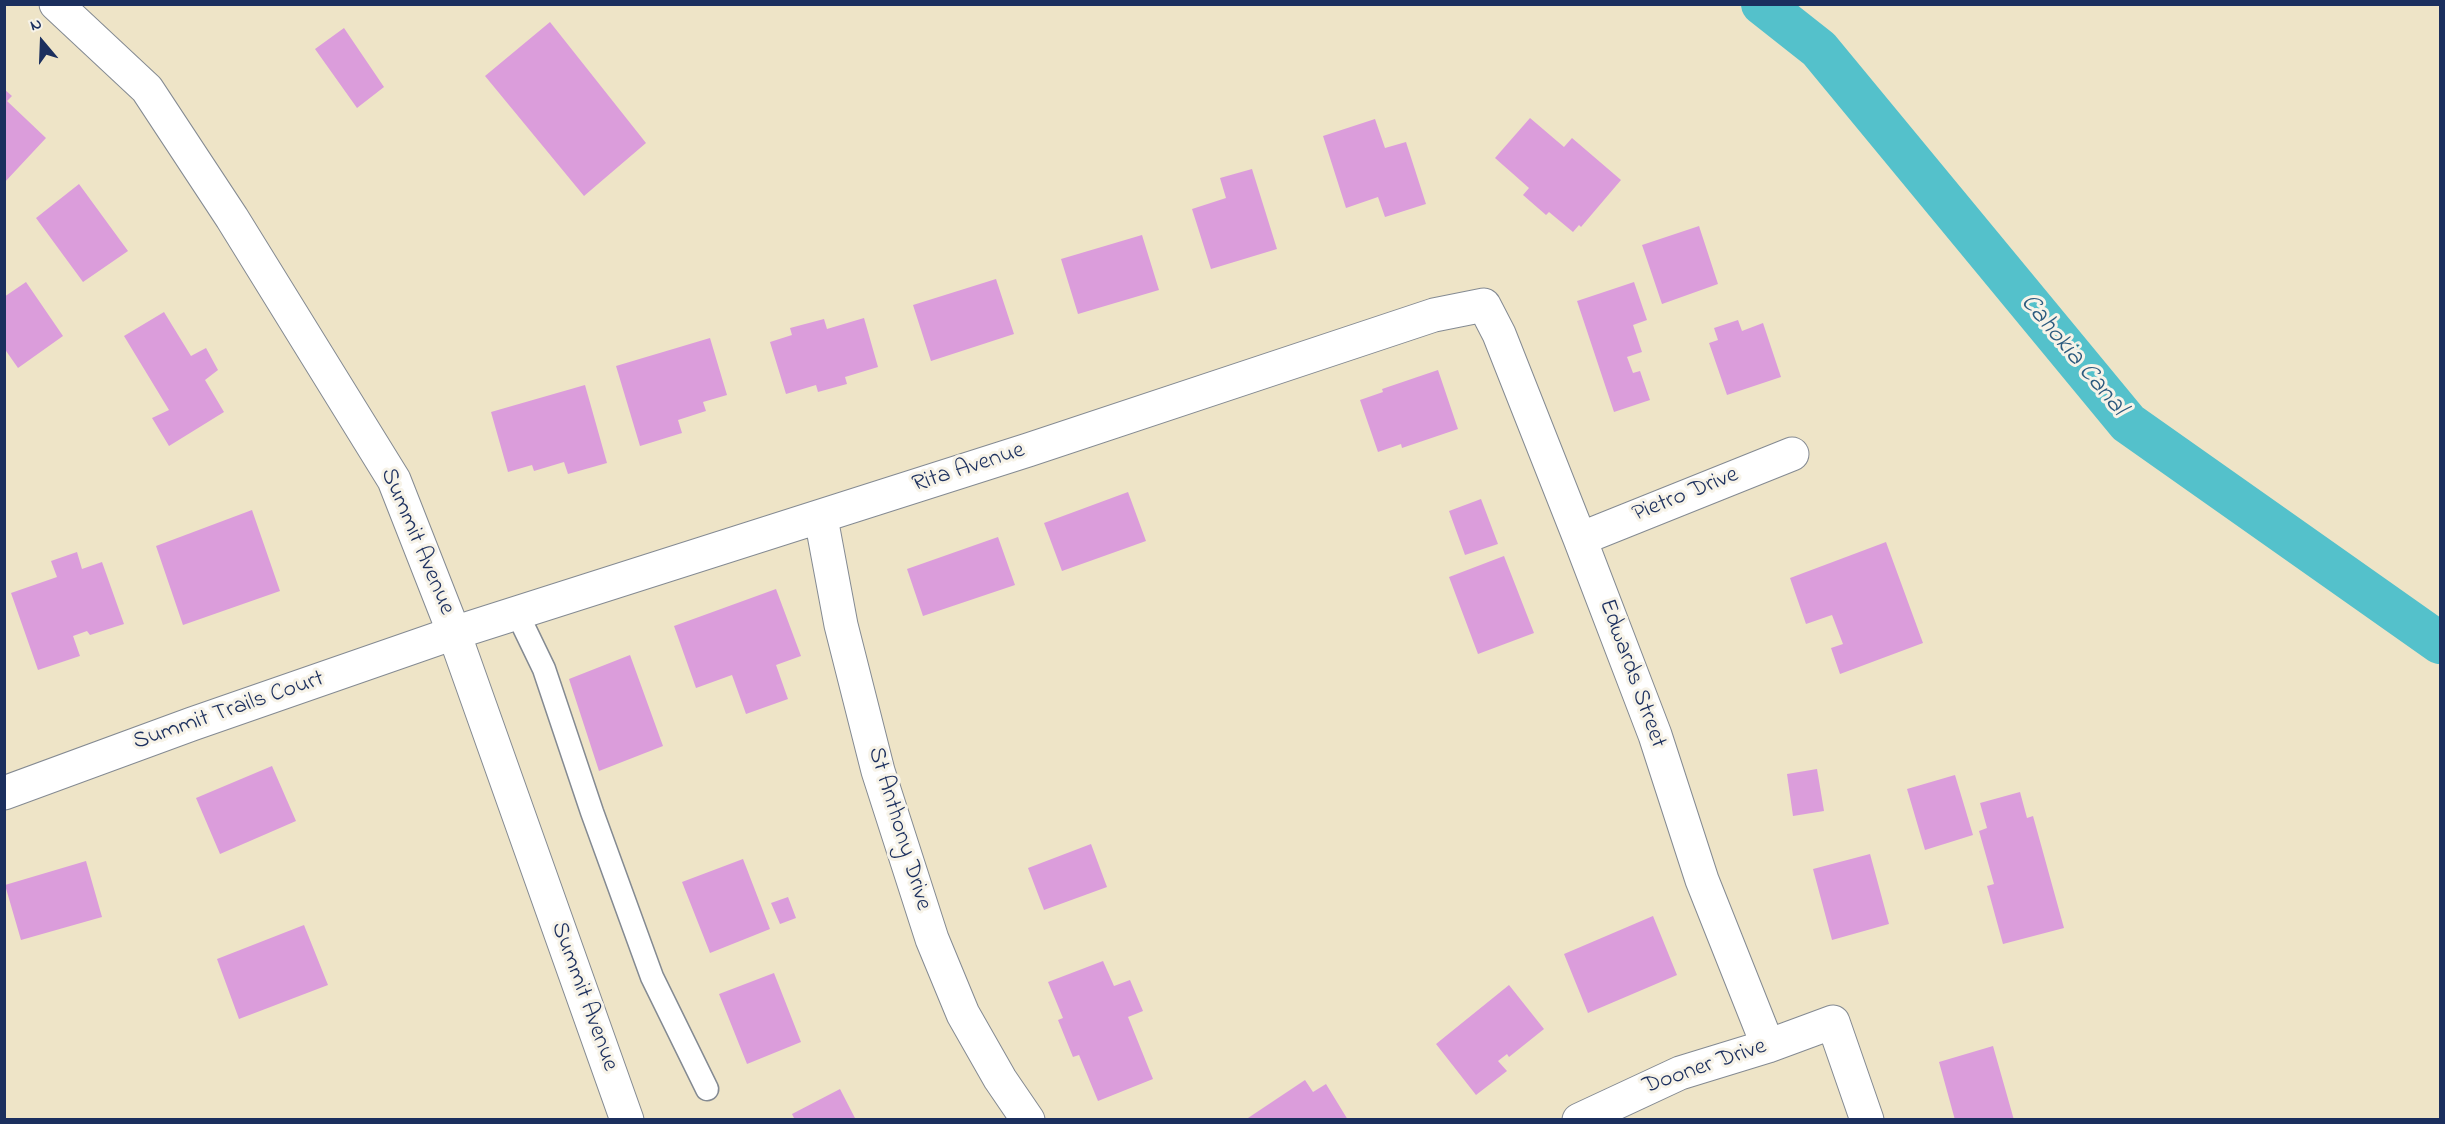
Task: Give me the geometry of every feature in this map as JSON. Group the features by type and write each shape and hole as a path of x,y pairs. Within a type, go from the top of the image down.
{"street":[{"name":"Summit Avenue","path":"56,4 147,90 232,218 394,480 454,633 627,1119"},
{"name":"Rita Avenue","path":"454,633 821,518 1293,364 1434,315 1484,305"},
{"name":"Edwards Street","path":"1484,305 1496,326 1580,539 1655,735 1702,880 1768,1046"},
{"name":"Pietro Drive","path":"1580,539 1792,453"},
{"name":"St Anthony Drive","path":"821,518 841,625 878,771 932,939 963,1014 1000,1079 1028,1119"},
{"name":"Summit Trails Court","path":"4,793 192,724 454,633"},
{"name":"Dooner Drive","path":"1579,1119 1680,1073 1768,1046 1833,1022 1867,1119"}],"lane":[{"path":"517,614 544,669 592,812 652,977 707,1089"}],"building":[{"path":"550,22 646,143 584,196 485,76"},
{"path":"344,28 384,87 357,108 315,49"},
{"path":"4,89 12,96 7,101 46,138 4,183"},
{"path":"1530,118 1564,147 1572,138 1621,180 1581,227 1579,225 1573,232 1549,212 1546,215 1523,195 1529,188 1495,158"},
{"path":"1375,119 1385,148 1406,142 1426,204 1385,217 1378,197 1346,208 1323,136"},
{"path":"1252,169 1277,249 1211,269 1192,209 1226,198 1220,178"},
{"path":"79,184 128,251 83,282 36,218"},
{"path":"1699,226 1718,284 1662,304 1642,245"},
{"path":"1142,235 1159,290 1078,314 1061,259"},
{"path":"996,279 1014,334 931,361 913,305"},
{"path":"26,282 63,336 18,368 4,348 4,297"},
{"path":"1634,282 1647,320 1633,325 1642,352 1627,357 1633,373 1640,371 1650,400 1614,412 1577,301"},
{"path":"164,312 191,356 206,348 218,370 205,380 224,412 169,446 152,418 169,410 124,336"},
{"path":"864,318 878,367 845,377 847,384 818,392 816,385 786,394 770,342 792,335 790,328 824,319 827,329"},
{"path":"1738,320 1742,331 1763,323 1781,377 1727,395 1709,343 1718,340 1714,328"},
{"path":"710,338 727,395 703,402 706,411 678,420 682,433 640,446 616,366"},
{"path":"1438,370 1458,429 1402,448 1401,444 1378,452 1360,400 1383,392 1382,389"},
{"path":"585,385 607,463 568,474 564,462 534,471 532,465 508,472 491,412"},
{"path":"1128,492 1146,541 1062,571 1044,523"},
{"path":"1481,499 1498,544 1465,555 1449,511"},
{"path":"252,510 280,591 183,625 156,546"},
{"path":"998,537 1015,585 923,616 907,569"},
{"path":"1886,542 1923,643 1840,674 1831,648 1843,644 1832,615 1806,624 1790,578"},
{"path":"77,552 82,569 102,562 124,624 90,635 87,631 73,636 80,656 38,670 11,593 57,577 51,561"},
{"path":"1504,556 1534,633 1478,654 1449,577"},
{"path":"776,589 801,656 776,665 788,699 746,714 732,675 696,688 674,626"},
{"path":"630,655 663,746 599,771 569,679"},
{"path":"272,766 296,821 220,854 196,798"},
{"path":"1817,769 1824,811 1793,816 1787,774"},
{"path":"1955,775 1973,835 1925,850 1907,789"},
{"path":"2020,792 2027,818 2033,816 2064,928 2003,944 1987,886 1994,884 1979,831 1987,828 1980,803"},
{"path":"1091,844 1107,887 1044,910 1028,868"},
{"path":"1870,854 1889,924 1832,940 1813,869"},
{"path":"743,859 770,929 710,953 682,882"},
{"path":"86,861 102,917 21,940 5,885"},
{"path":"788,897 796,918 780,924 771,903"},
{"path":"1653,916 1677,975 1588,1013 1564,954"},
{"path":"304,925 328,985 239,1019 217,959"},
{"path":"1103,961 1114,986 1130,980 1143,1011 1128,1017 1153,1079 1098,1101 1079,1055 1073,1057 1058,1020 1063,1018 1048,982"},
{"path":"774,973 801,1042 747,1064 719,994"},
{"path":"1509,985 1544,1029 1509,1057 1507,1054 1498,1061 1507,1071 1476,1095 1436,1044"},
{"path":"1993,1046 2014,1120 1955,1120 1939,1062"},
{"path":"1305,1080 1313,1092 1326,1084 1348,1120 1245,1120"},
{"path":"840,1089 856,1120 795,1120 792,1114"}],"waterway":[{"name":"Cahokia Canal","path":"1762,4 1819,49 2128,423 2440,643"}]}
